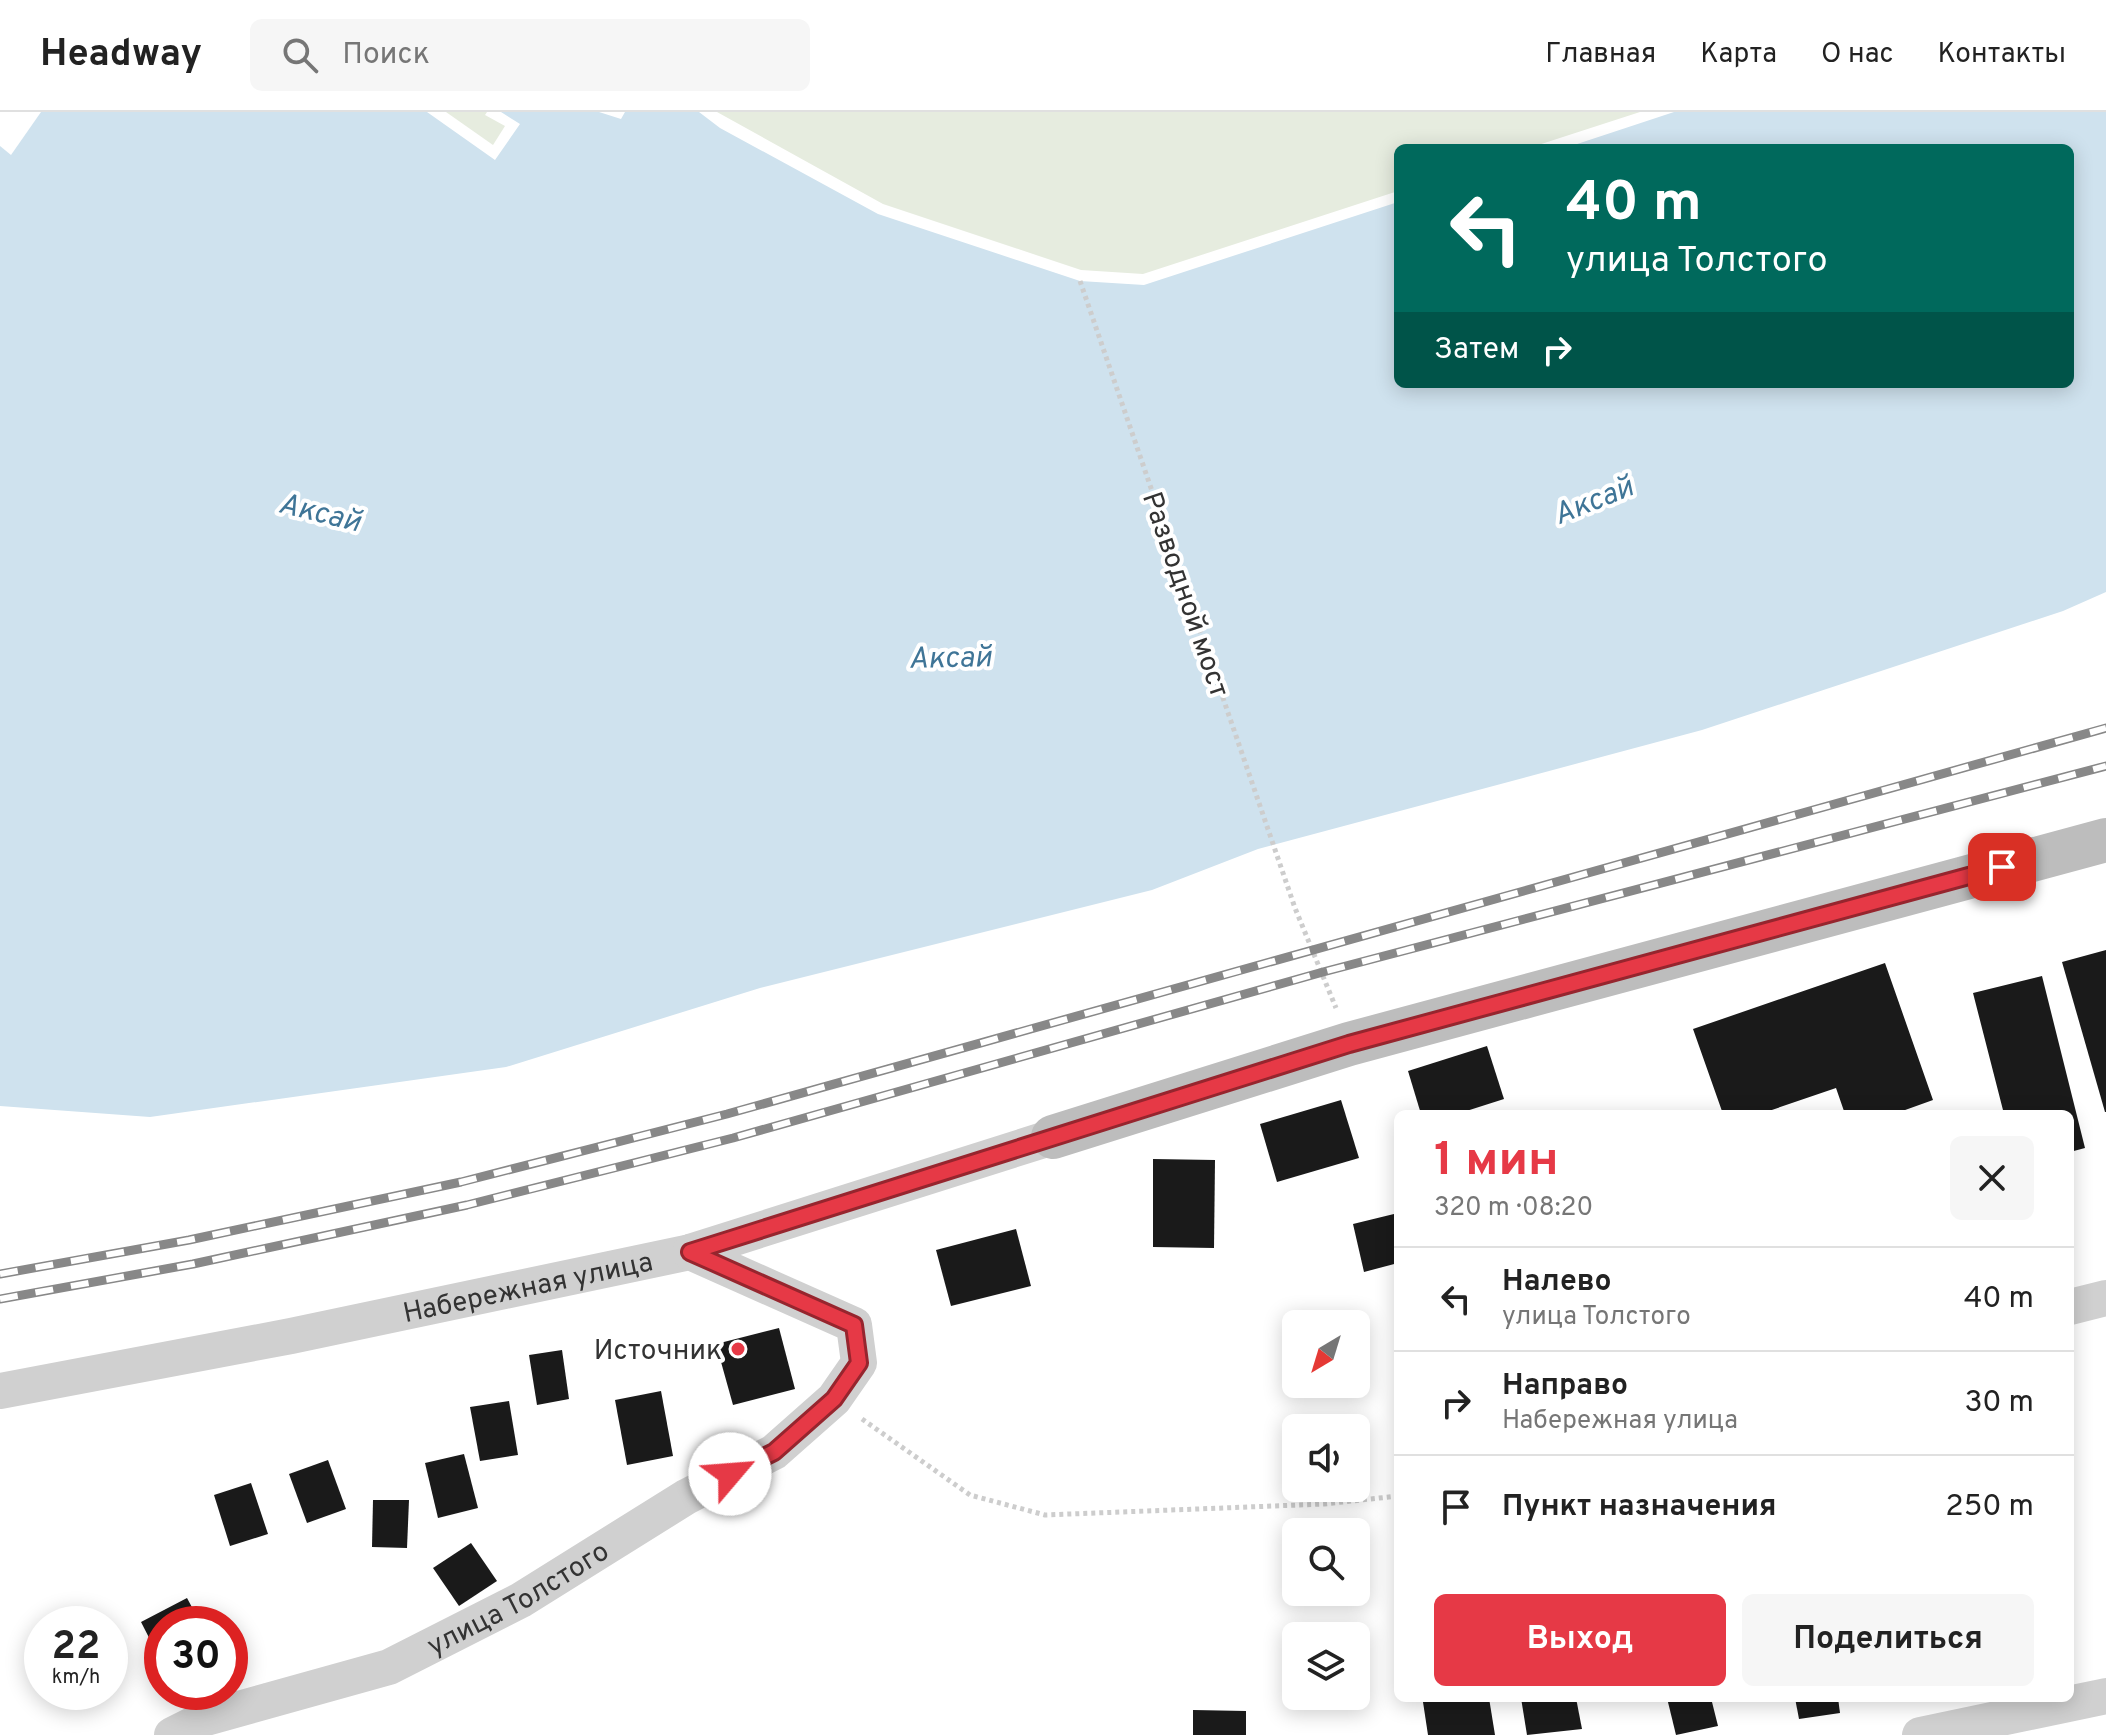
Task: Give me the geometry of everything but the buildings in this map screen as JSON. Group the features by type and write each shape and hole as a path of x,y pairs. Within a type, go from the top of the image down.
{"street":[{"name":"Набережная улица","path":"0,1391 291,1336 690,1252 1349,1044 2106,840"},
{"name":"улица Толстого","path":"172,1735 206,1718 389,1667 521,1600 686,1497 774,1452 834,1399 859,1363 854,1325 690,1252"},
{"path":"2074,1306 2106,1298"},
{"path":"1920,1735 2106,1696"}],"path":[{"name":"Разводной мост","path":"1080,281 1295,908 1349,1044"},
{"path":"834,1399 970,1495 1045,1515 1324,1504 1394,1496"}],"shaded area":[{"path":"446,112 487,112 485,115 505,126 493,145"},
{"path":"717,112 1640,112 1541,144 1394,144 1394,192 1143,274 1081,270 883,204"}],"water":[{"name":"Аксай","path":"0,112 427,112 495,160 520,124 501,112 599,112 621,119 625,112 699,112 720,128 878,214 1080,281 1144,285 1394,203 1394,388 2074,388 2074,144 1577,144 1674,112 2106,112 2106,592 2063,611 1702,730 1258,849 1152,890 760,988 506,1067 150,1117 0,1106"}],"pier":[{"path":"0,112 41,112 11,155 0,146"}],"railway":[{"path":"0,1274 189,1240 461,1182 727,1114 2106,728"},
{"path":"0,1299 193,1264 467,1205 733,1138 1323,972 2106,766"}],"place":[{"name":"Источник","path":"738,1349"}],"route":[{"path":"730,1474 774,1452 834,1399 859,1363 854,1325 690,1252 1349,1044 2002,867"}]}
